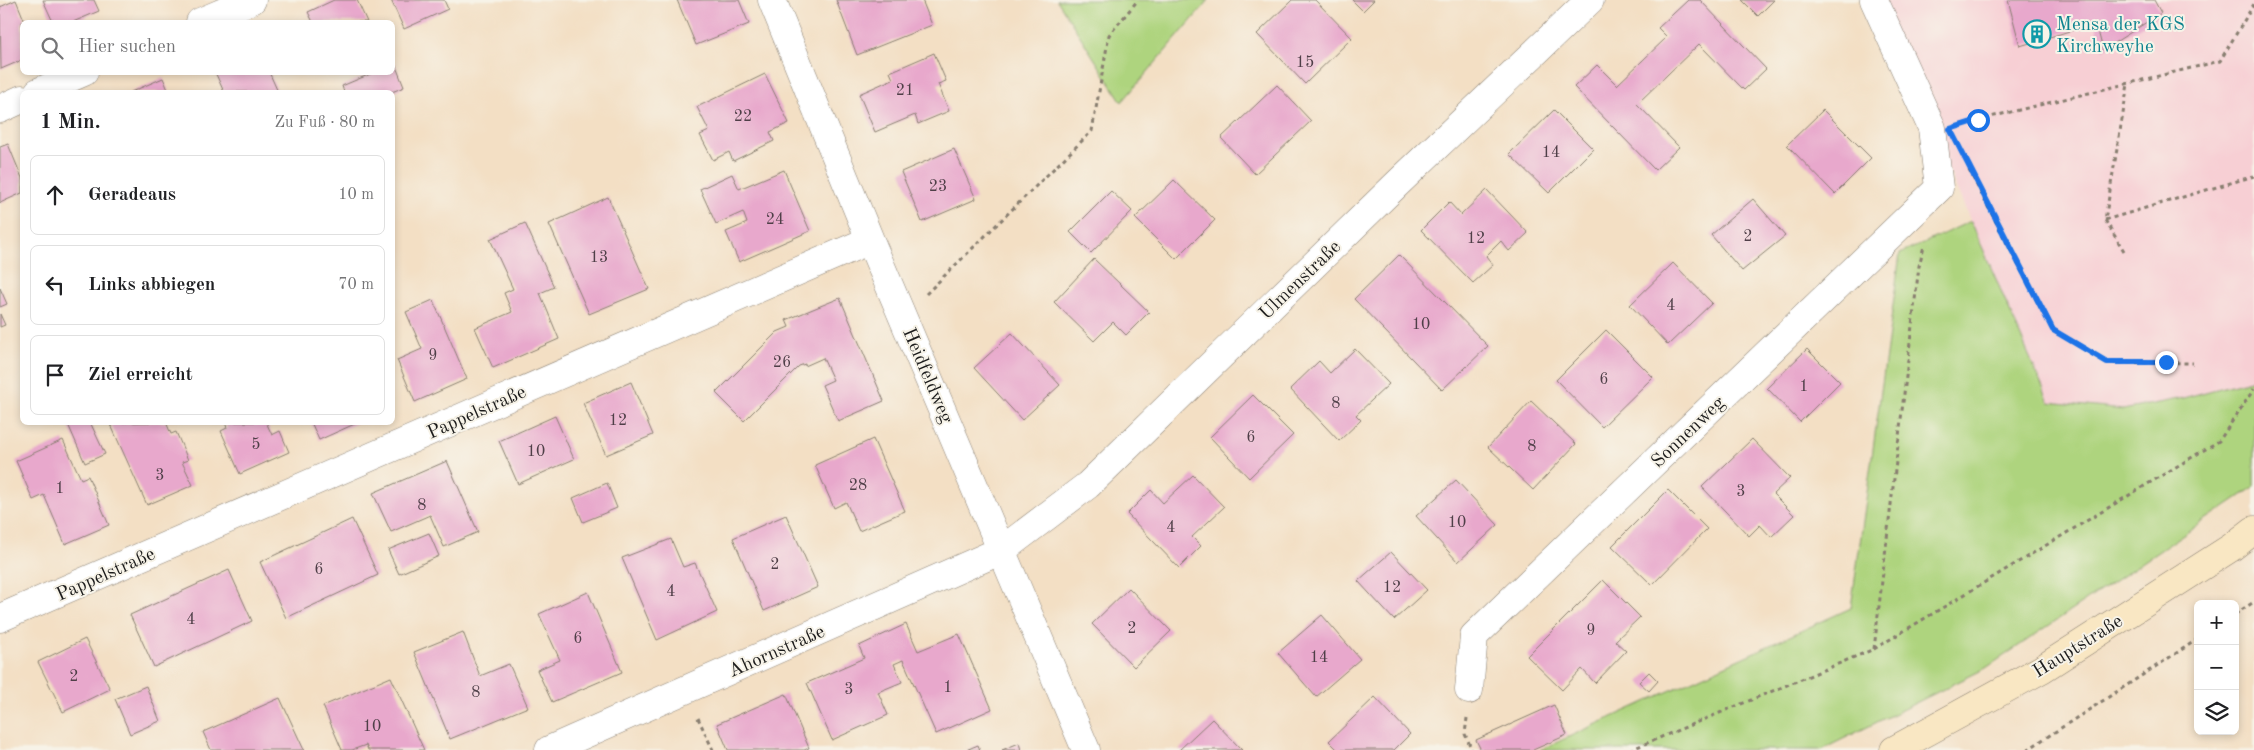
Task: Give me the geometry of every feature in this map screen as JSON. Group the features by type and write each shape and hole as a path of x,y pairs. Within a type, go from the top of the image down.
{"main road":[{"name":"Hauptstraße","path":"1894,750 2042,669 2232,547 2254,530"}],"street":[{"path":"205,20 252,0"},
{"name":"Heidfeldweg","path":"772,0 870,240 904,316 1086,750"},
{"name":"Ulmenstraße","path":"1002,550 1088,485 1397,184 1590,0"},
{"name":"Sonnenweg","path":"1469,690 1474,636 1940,188 1932,128 1874,0"},
{"path":"43,90 77,75"},
{"path":"0,109 20,100"},
{"name":"Pappelstraße","path":"0,618 870,240"},
{"name":"Ahornstraße","path":"549,750 1002,550"}],"path":[{"path":"904,316 1092,131 1109,35 1138,0"},
{"path":"1956,128 1978,120 2220,61 2254,4"},
{"path":"2124,251 2105,220 2128,84"},
{"path":"1966,162 2053,330 2107,362 2193,362"},
{"path":"2105,220 2254,176"},
{"path":"1874,649 1920,266 1926,240"},
{"path":"1630,750 1874,649 2219,441 2254,389"},
{"path":"2239,611 2254,602"},
{"path":"2027,750 2194,642"},
{"path":"686,690 713,750"}],"shaded area":[{"path":"1876,0 2254,0 2254,379 2183,398 2123,410 2048,402"}],"green space":[{"path":"1057,0 1209,0 1122,102"},
{"path":"1971,221 2049,402 2123,410 2183,398 2254,379 2254,487 1986,668 1821,750 1540,750 1851,608 1900,254"}],"building":[{"path":"16,0 24,20 20,20 20,61 1,69 0,7"},
{"path":"43,0 94,0 99,11 78,20 52,20"},
{"path":"334,0 357,0 366,20 312,20 308,12"},
{"path":"391,0 444,0 448,9 404,29"},
{"path":"677,0 739,0 749,24 696,45"},
{"path":"836,0 922,0 932,25 857,55"},
{"path":"1292,0 1315,0 1352,38 1305,84 1257,34"},
{"path":"1352,0 1374,0 1363,11"},
{"path":"1688,0 1700,0 1766,69 1744,90 1699,44 1637,104 1679,147 1655,170 1574,87 1597,65 1617,85 1667,37 1658,28"},
{"path":"1742,0 1774,0 1758,16"},
{"name":"Mensa der KGS Kirchweyhe","path":"2008,0 2154,0 2161,13 2103,50 2096,23 2020,46"},
{"path":"934,53 946,81 938,84 949,111 918,124 915,115 875,132 859,94 893,79 890,72"},
{"path":"395,64 404,87 395,91 343,90 342,86 368,75 395,75"},
{"path":"765,74 789,123 770,132 774,141 733,161 729,152 713,160 700,135 709,131 697,107"},
{"path":"216,75 270,75 277,90 223,90"},
{"path":"163,78 168,90 136,90"},
{"path":"1277,85 1311,121 1255,174 1221,138"},
{"path":"1554,110 1593,149 1549,193 1509,154"},
{"path":"1823,110 1871,158 1835,194 1787,145"},
{"path":"8,144 20,173 20,194 0,203 0,147"},
{"path":"954,149 976,199 922,222 901,172"},
{"path":"784,170 810,231 739,262 726,232 747,223 743,212 716,224 700,189 732,174 739,189"},
{"path":"1174,180 1215,220 1176,259 1135,218"},
{"path":"1487,190 1528,233 1509,251 1501,241 1486,256 1493,265 1473,283 1421,230 1449,202 1461,215"},
{"path":"1111,191 1132,211 1091,253 1070,232"},
{"path":"608,197 649,289 589,314 549,224"},
{"path":"1753,199 1785,236 1742,271 1711,235"},
{"path":"525,223 554,287 540,293 559,339 493,368 475,328 512,312 504,293 513,289 490,239"},
{"path":"1399,255 1488,346 1442,390 1354,299"},
{"path":"1094,259 1149,312 1126,335 1113,322 1094,341 1054,302"},
{"path":"1673,263 1712,303 1668,345 1630,305"},
{"path":"0,288 7,304 0,307"},
{"path":"840,298 884,401 838,421 822,385 833,380 823,358 805,366 805,364 799,366 744,421 716,393 777,332 789,327 786,320"},
{"path":"433,300 467,379 415,402 397,360 422,349 406,312"},
{"path":"0,314 5,325 0,327"},
{"path":"1606,330 1653,377 1602,427 1556,380"},
{"path":"1012,333 1060,385 1022,420 974,368"},
{"path":"1355,349 1389,384 1356,415 1361,420 1339,441 1290,389 1319,361 1330,373"},
{"path":"1807,349 1840,382 1800,422 1767,388"},
{"path":"631,382 653,435 606,455 583,403"},
{"path":"1253,395 1293,435 1249,478 1210,437"},
{"path":"1531,401 1576,444 1533,490 1488,447"},
{"path":"555,416 574,459 518,484 499,441"},
{"path":"68,425 91,425 105,454 85,463"},
{"path":"111,425 167,425 171,434 176,432 188,460 182,462 193,485 147,505"},
{"path":"226,425 267,425 272,435 280,431 289,452 240,474 221,431 227,428"},
{"path":"312,425 352,425 319,440"},
{"path":"873,439 905,511 859,531 846,502 834,508 815,465"},
{"path":"1752,439 1790,478 1773,494 1794,515 1771,537 1760,525 1749,536 1702,487"},
{"path":"63,440 81,479 88,476 109,525 65,544 44,495 33,500 16,461"},
{"path":"447,461 478,532 444,547 430,515 391,532 373,493"},
{"path":"1193,475 1224,507 1192,537 1201,546 1179,568 1127,514 1151,490 1163,503"},
{"path":"1456,480 1498,525 1458,562 1416,516"},
{"path":"607,483 617,508 583,522 573,498"},
{"path":"1668,490 1707,529 1652,585 1612,546"},
{"path":"786,515 818,587 764,611 733,538"},
{"path":"352,519 378,575 286,618 260,562"},
{"path":"429,533 439,556 399,574 388,550"},
{"path":"671,539 683,567 695,563 717,612 657,640 622,558"},
{"path":"1391,552 1427,590 1394,620 1358,581"},
{"path":"229,570 252,621 154,667 130,615"},
{"path":"1603,580 1640,617 1615,641 1626,651 1595,683 1582,669 1562,690 1527,656"},
{"path":"1129,588 1171,631 1134,667 1092,624"},
{"path":"588,592 622,672 552,702 537,670 560,660 539,614"},
{"path":"1322,615 1360,659 1316,697 1278,653"},
{"path":"906,624 918,651 959,634 992,709 936,734 903,660 894,664 902,682 878,692 888,715 832,740 807,683 864,658 859,646"},
{"path":"463,632 480,676 509,664 528,707 450,739 414,652"},
{"path":"85,639 110,689 63,712 38,662"},
{"path":"1649,672 1658,681 1649,691 1639,682"},
{"path":"391,677 424,750 368,750 366,745 352,750 342,750 323,706"},
{"path":"146,686 160,721 130,734 115,699"},
{"path":"786,694 809,748 804,750 728,750 717,724"},
{"path":"1375,697 1410,734 1394,750 1338,750 1329,741"},
{"path":"280,698 304,750 211,750 203,732"},
{"path":"1554,705 1567,735 1533,750 1481,750 1476,740"},
{"path":"1212,719 1242,750 1179,750"},
{"path":"1019,743 1021,750 1002,750"},
{"path":"978,745 980,750 966,750"}],"place":[{"name":"Mensa der KGS Kirchweyhe","path":"2037,34"}],"route":[{"path":"1978,120 1950,129 1991,213 2053,330 2107,362 2166,362"}]}
